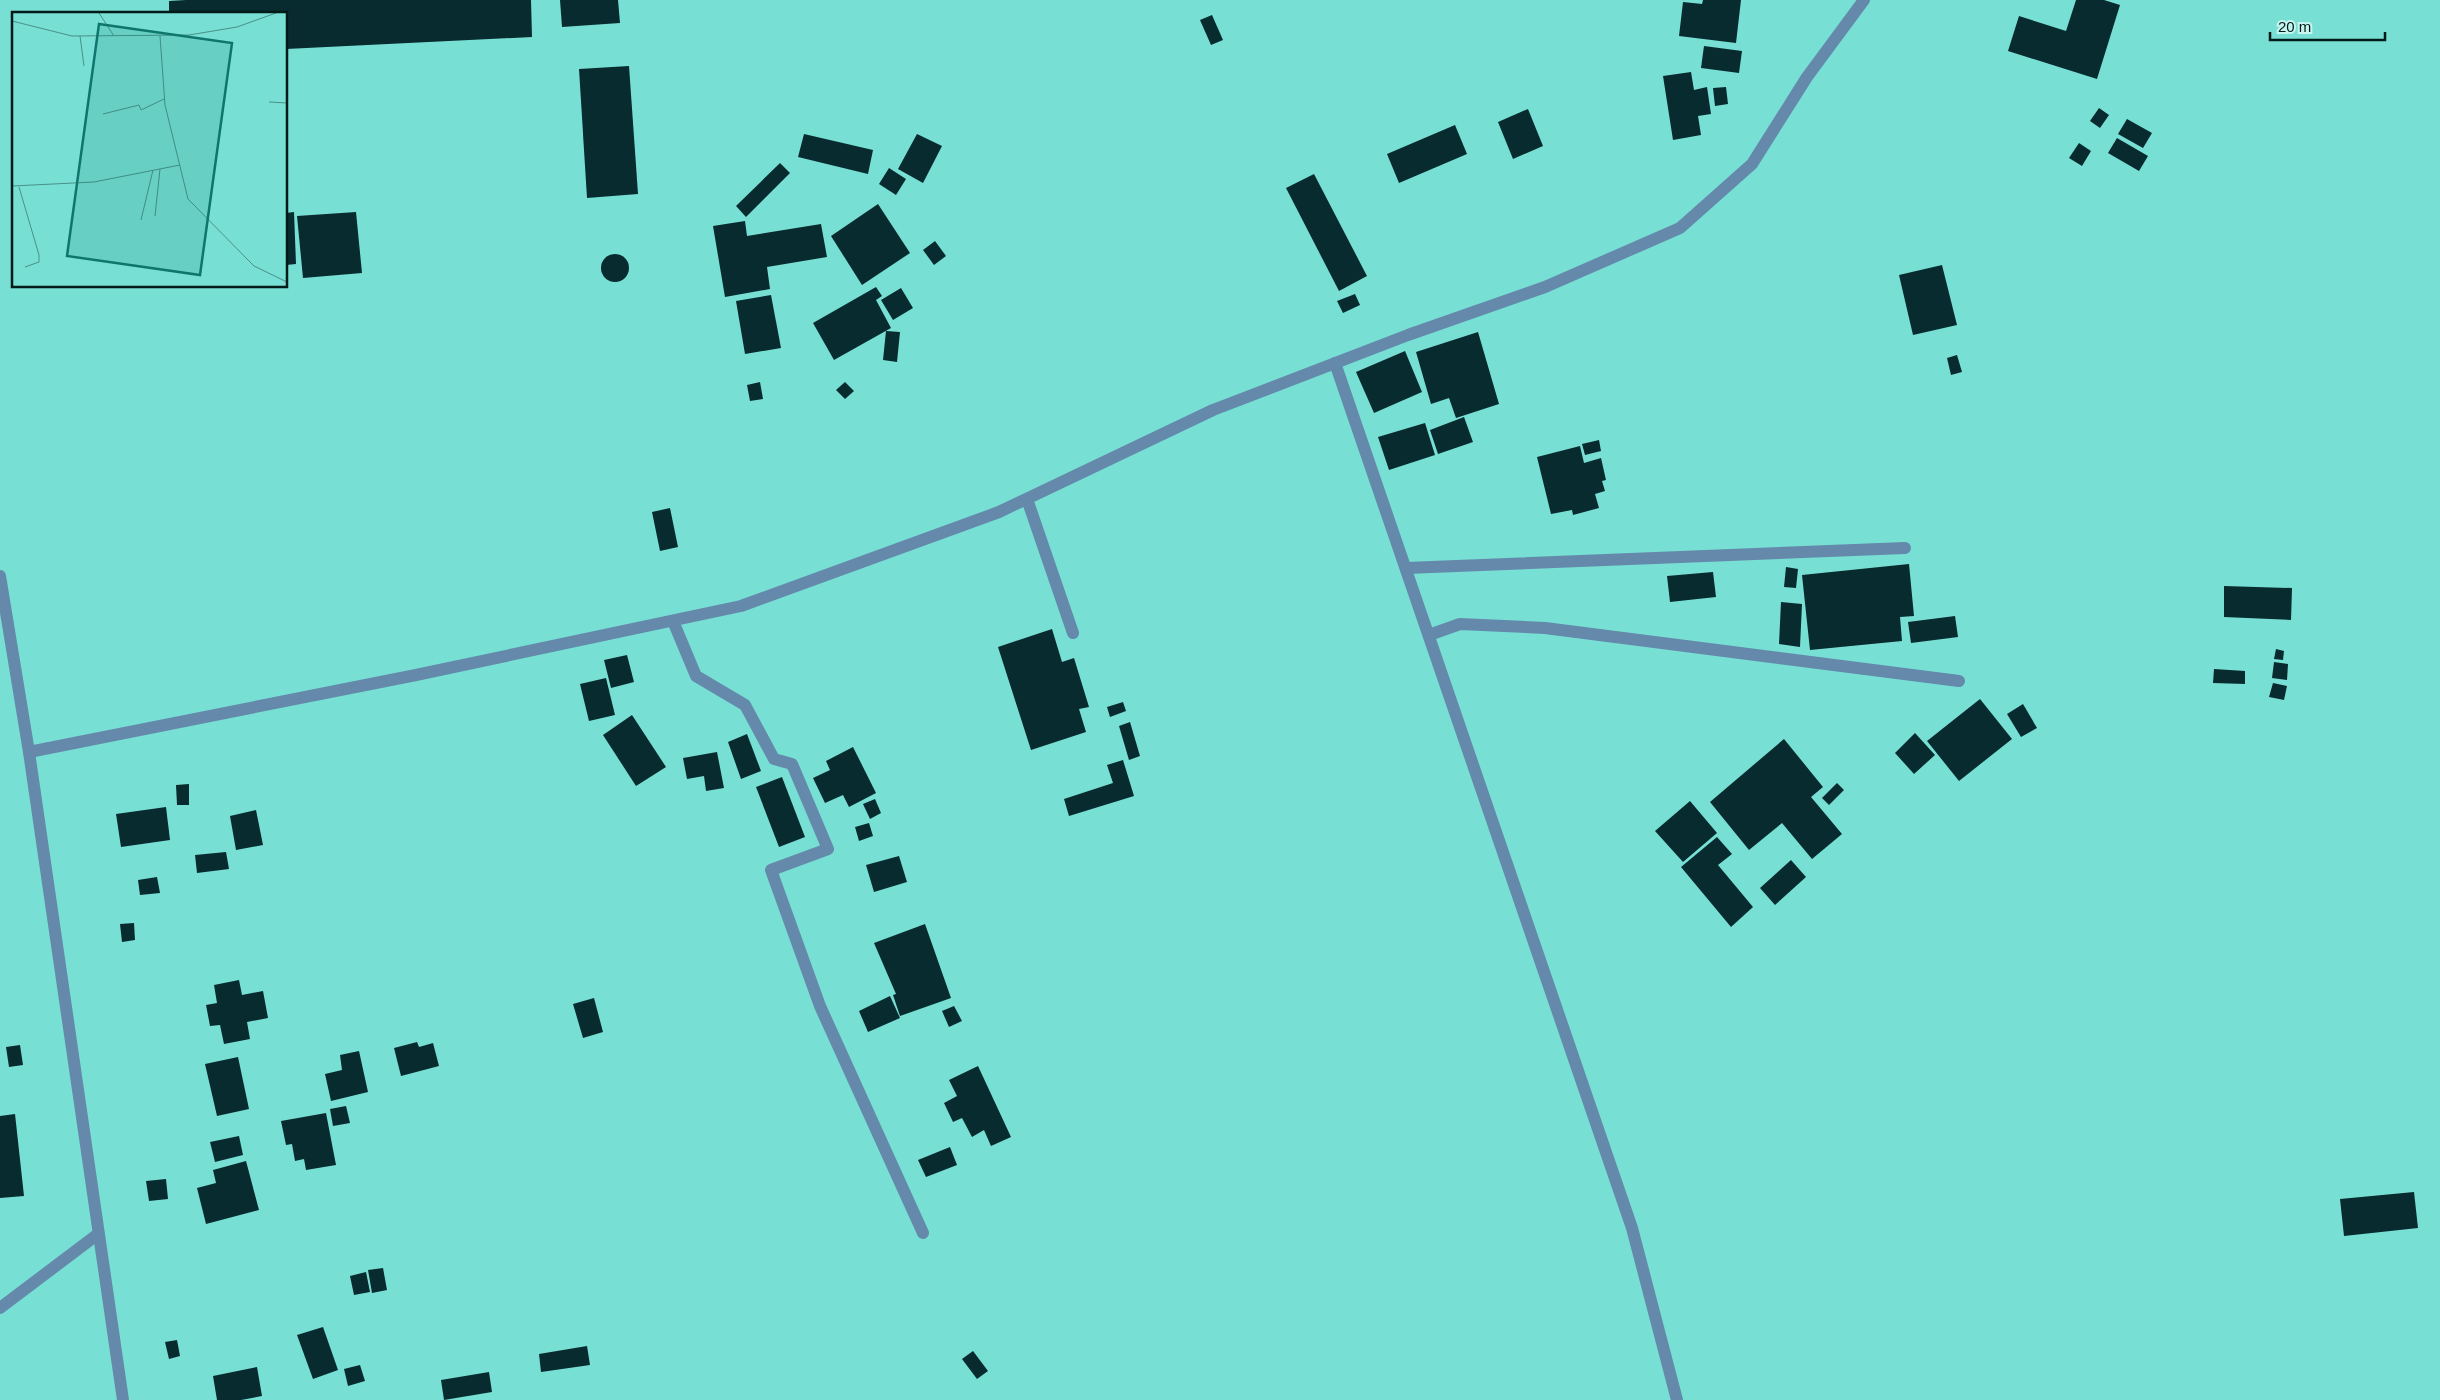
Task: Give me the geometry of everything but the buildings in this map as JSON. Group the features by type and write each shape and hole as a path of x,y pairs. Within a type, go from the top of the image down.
{"street":[{"path":"29,752 416,675 741,606 999,512 1213,410 1408,335 1545,288 1680,228 1752,164 1807,77 1864,0"},
{"path":"1335,364 1632,1228 1678,1400"},
{"path":"1027,499 1073,633"},
{"path":"1406,568 1905,548"},
{"path":"0,576 29,752 123,1400"},
{"path":"673,621 696,676 745,704 774,759 792,764 828,849 771,870 820,1006 923,1233"},
{"path":"1429,636 1460,624 1545,628 1959,681"},
{"path":"0,1308 98,1234"}]}
